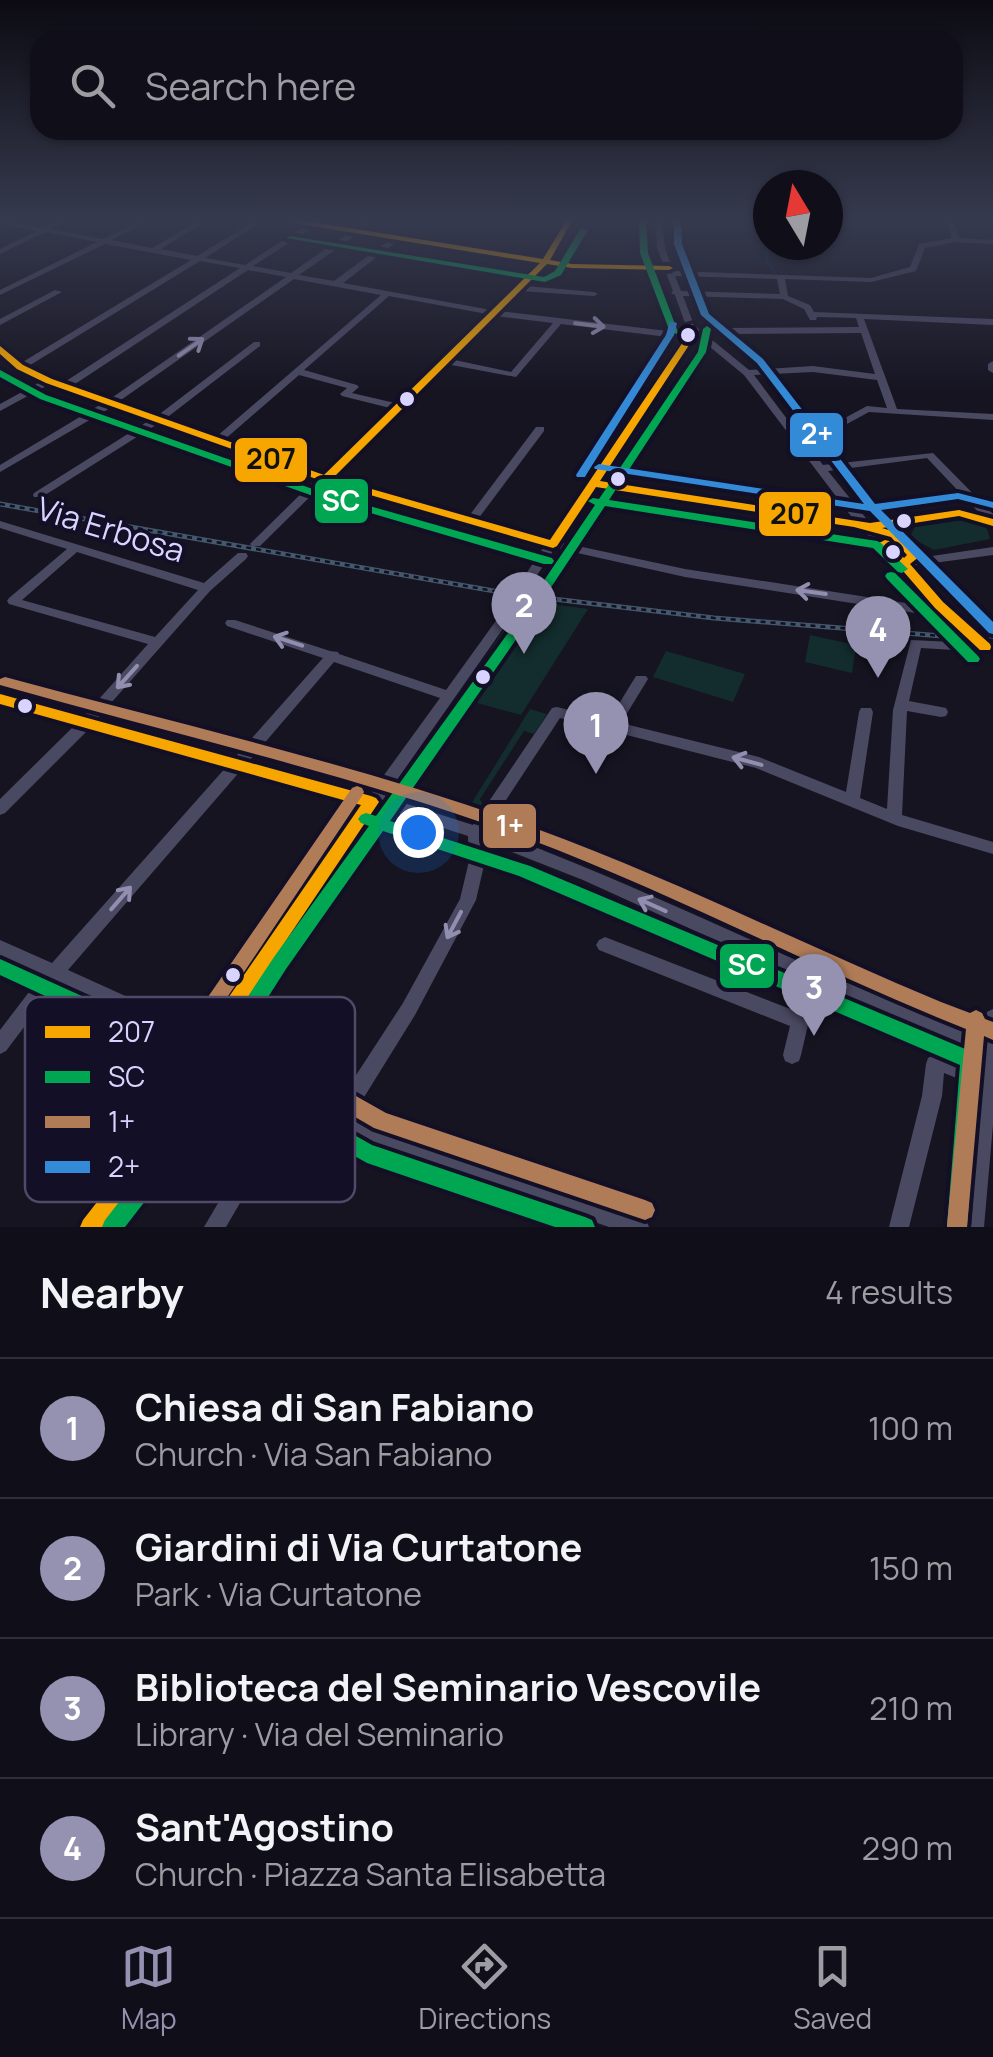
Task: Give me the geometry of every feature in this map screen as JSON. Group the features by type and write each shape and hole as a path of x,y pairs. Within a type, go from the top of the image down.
{"street":[{"path":"0,293 31,278"},
{"path":"20,366 165,278"},
{"path":"65,386 234,278"},
{"path":"0,469 111,403 291,278"},
{"path":"306,278 494,313 676,335 684,334 690,326"},
{"path":"337,284 344,278"},
{"path":"256,544 528,278"},
{"path":"2,354 49,381 326,479 470,522 686,574 947,616 870,526 859,519 747,373 690,326 671,278"},
{"path":"781,278 784,297"},
{"path":"518,288 594,294"},
{"path":"0,322 58,292"},
{"path":"674,292 784,297 812,314 860,323"},
{"path":"218,439 388,293"},
{"path":"812,314 818,330"},
{"path":"445,361 513,376 559,321"},
{"path":"718,331 818,330 860,323 993,322"},
{"path":"860,323 892,412"},
{"path":"239,997 446,694 596,484 688,341 690,326"},
{"path":"688,341 706,340"},
{"path":"38,495 160,420 257,344"},
{"path":"747,373 813,369 878,377"},
{"path":"298,372 354,386 345,394 399,407"},
{"path":"0,408 49,381"},
{"path":"786,426 844,422 868,409 993,417"},
{"path":"470,522 540,429"},
{"path":"819,469 928,455 993,521"},
{"path":"301,499 313,474"},
{"path":"596,484 870,526 960,513 993,521"},
{"name":"Via Erbosa","path":"0,524 206,588"},
{"path":"76,547 13,601 158,643"},
{"path":"903,564 993,551"},
{"path":"0,809 85,724 206,588 242,556"},
{"path":"231,622 446,694"},
{"path":"898,820 902,707 916,643 980,646"},
{"path":"37,997 333,655"},
{"path":"612,726 642,679"},
{"path":"0,699 371,802 531,852 900,1016 990,1043"},
{"path":"902,707 942,712"},
{"path":"355,1094 410,1009 468,900 477,860 476,833 557,712 759,764 898,820 993,848"},
{"path":"845,798 866,712"},
{"path":"605,945 799,1021"},
{"path":"0,948 112,997"},
{"path":"792,1055 810,976"},
{"path":"0,1046 25,1013"},
{"path":"974,1227 993,1018"},
{"path":"899,1227 938,1062 987,1086"},
{"path":"355,1127 638,1227"},
{"path":"90,1227 110,1202"},
{"path":"214,1227 229,1202"}],"green space":[{"path":"965,520 986,526 990,539 934,550 910,537 915,527"},
{"path":"523,600 588,609 521,715 459,698"},
{"path":"810,635 856,645 852,673 805,662"},
{"path":"666,651 745,674 733,702 653,677"},
{"path":"530,709 547,714 534,734 524,731 480,799 483,806 473,821 463,817"}],"tunnel":[{"path":"959,623 980,643"}],"railway":[{"path":"0,504 511,594 714,618 993,640"}],"transit line":[{"name":"207","path":"326,479 529,278"},
{"name":"SC","path":"534,278 548,278"},
{"name":"SC","path":"654,278 674,332"},
{"name":"2+","path":"691,278 705,315 760,361 872,507 993,630"},
{"name":"2+","path":"581,475 670,335 673,323"},
{"name":"207","path":"553,544 687,342 690,326"},
{"name":"SC","path":"258,997 520,625 702,352 707,329"},
{"name":"207","path":"0,349 20,367 49,381 326,479 553,544"},
{"name":"SC","path":"0,373 43,397 320,495 548,561"},
{"name":"2+","path":"599,467 870,508 958,496 993,505"},
{"name":"207","path":"596,484 870,526 959,513 993,523"},
{"name":"SC","path":"593,501 877,545 902,569"},
{"name":"207","path":"856,524 895,535 914,556 903,564"},
{"name":"207","path":"885,543 939,605 985,647"},
{"name":"SC","path":"891,576 973,659"},
{"name":"1+","path":"5,682 338,771 470,812 593,858 993,1031"},
{"name":"207","path":"0,699 371,802"},
{"name":"1+","path":"218,997 357,792"},
{"name":"207","path":"239,997 371,802"},
{"name":"SC","path":"366,819 524,871 970,1060 957,1226"},
{"name":"SC","path":"0,967 66,997"},
{"name":"1+","path":"957,1225 976,1019"},
{"name":"1+","path":"355,1106 381,1121 645,1210"},
{"name":"SC","path":"355,1146 585,1227"},
{"name":"207","path":"90,1227 110,1202"},
{"name":"SC","path":"112,1227 132,1202"}],"place":[{"name":"Giardini di Via Curtatone","path":"524,654"},
{"name":"Sant'Agostino","path":"878,678"},
{"name":"Chiesa di San Fabiano","path":"596,774"},
{"name":"Biblioteca del Seminario Vescovile","path":"814,1036"}]}
